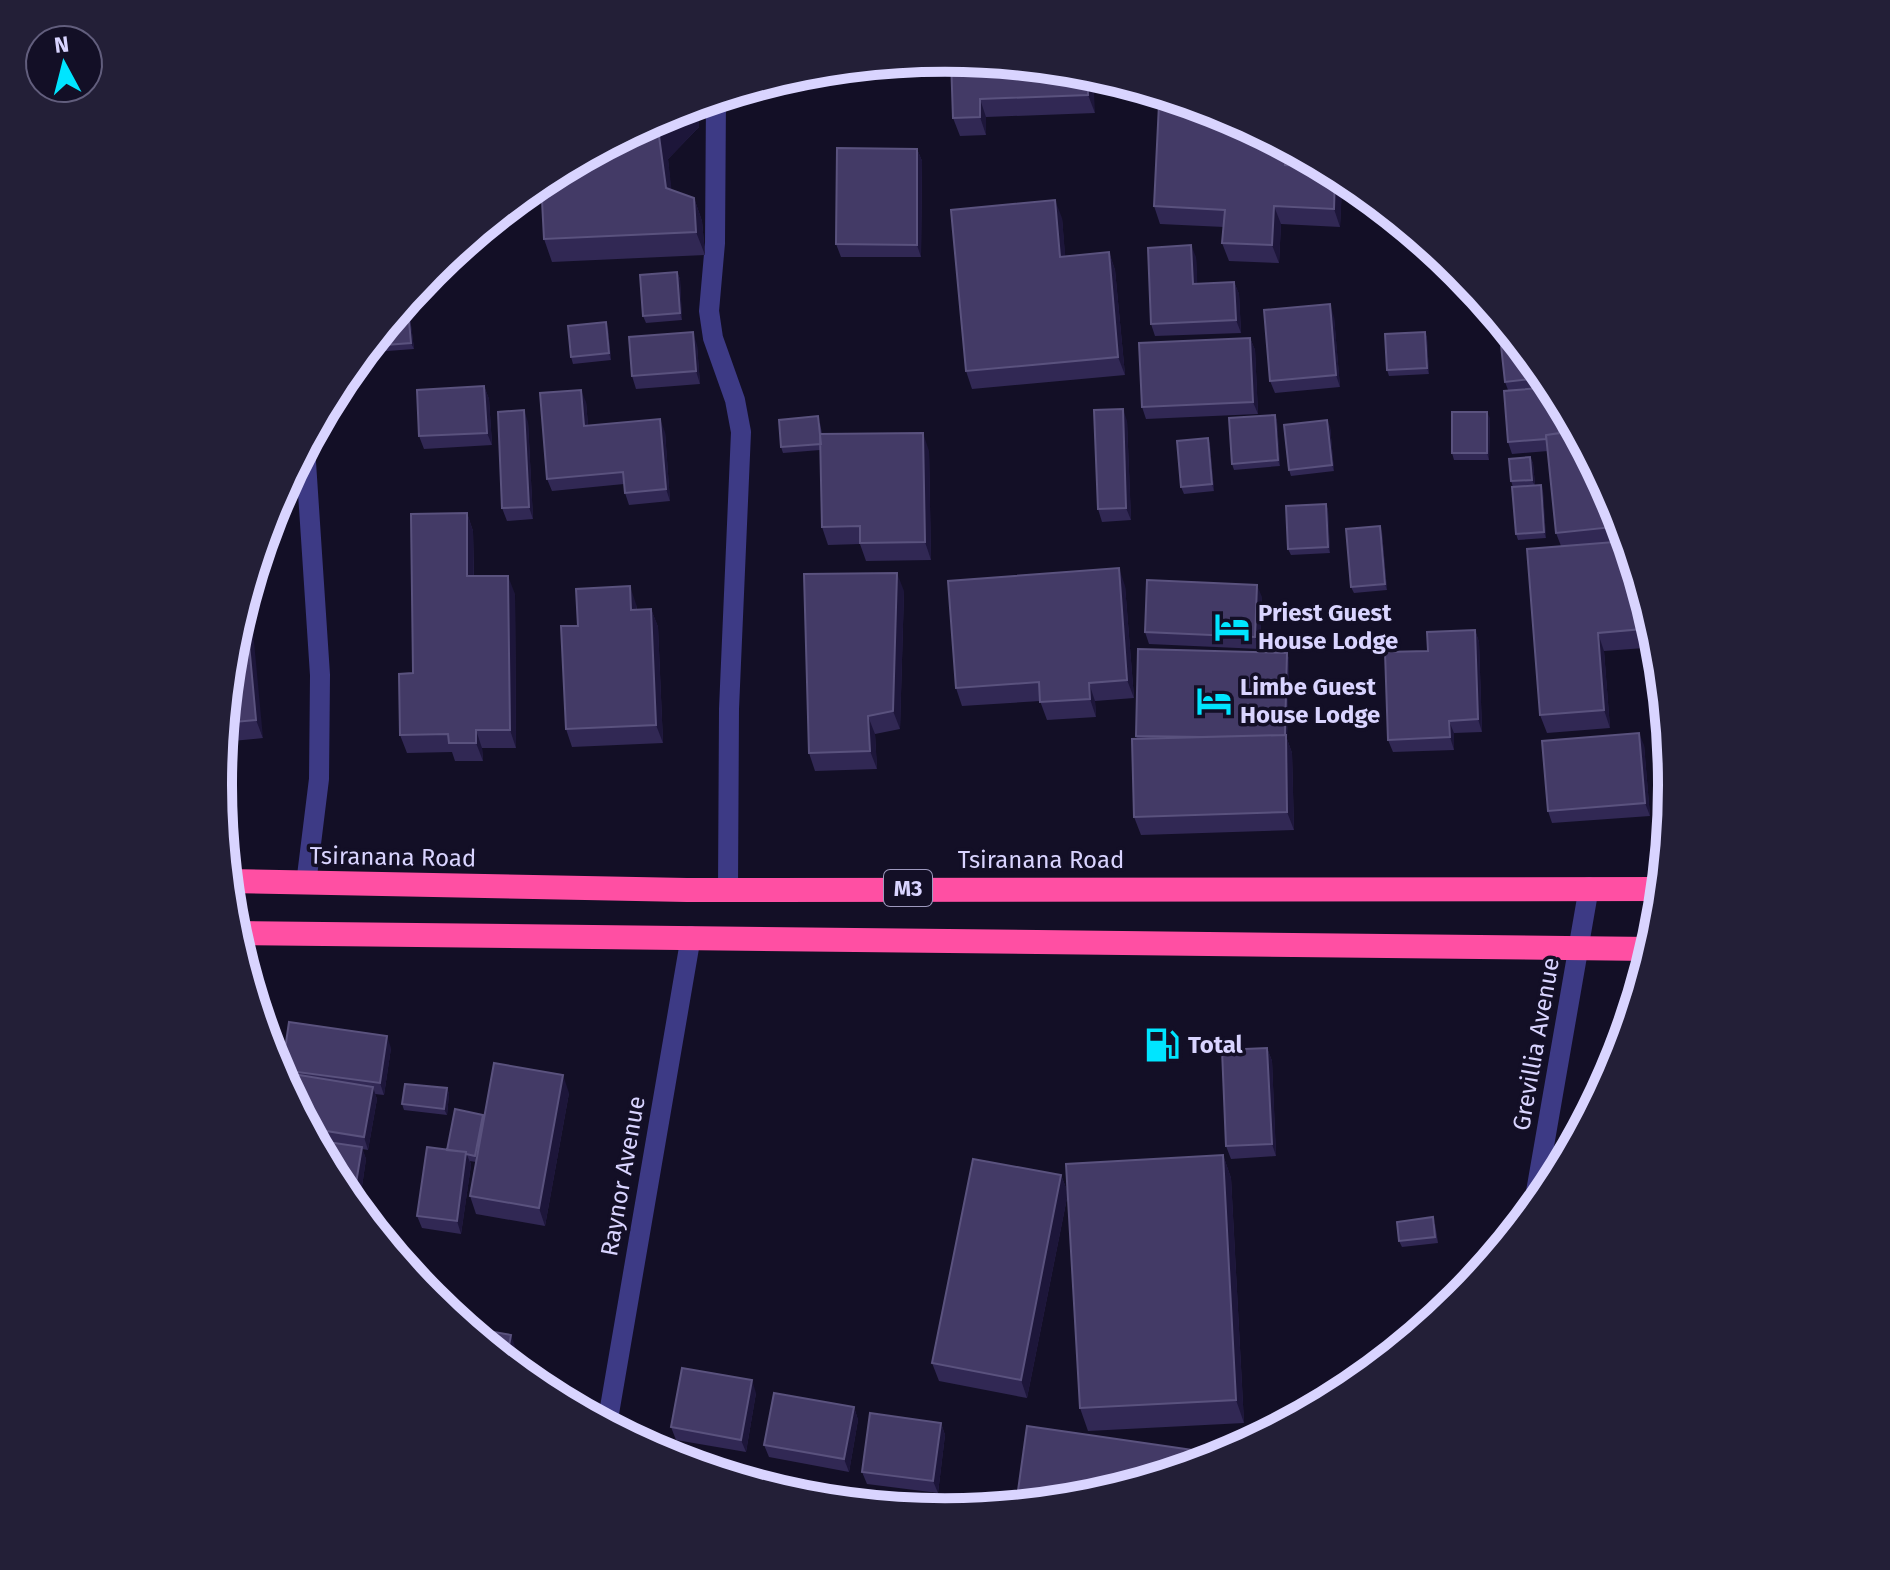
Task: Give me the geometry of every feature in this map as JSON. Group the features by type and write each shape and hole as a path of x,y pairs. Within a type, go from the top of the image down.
{"highway":[{"name":"Tsiranana Road","path":"239,881 728,888 1650,889"},
{"name":"M3","path":"248,933 1639,948"}],"street":[{"path":"716,110 715,243 709,311 713,338 735,400 741,432 729,709 728,888"},
{"path":"306,469 320,675 319,779 306,884"},
{"name":"Grevillia Avenue","path":"1538,1181 1589,887"},
{"name":"Raynor Avenue","path":"609,1413 691,936"}],"building":[{"path":"951,72 1038,78 1088,87 1088,95 980,99 980,117 953,118"},
{"path":"1159,105 1218,126 1285,159 1285,165 1297,166 1335,188 1334,209 1274,206 1272,245 1222,243 1225,210 1154,206"},
{"path":"666,129 659,136 666,188 694,198 696,232 544,239 542,197 589,168"},
{"path":"837,148 917,149 917,245 836,244"},
{"path":"1055,200 1060,257 1109,252 1118,357 966,371 951,210"},
{"path":"1191,245 1193,284 1234,282 1236,320 1151,324 1148,248"},
{"path":"677,272 680,313 643,316 640,275"},
{"path":"1330,304 1336,375 1270,381 1264,310"},
{"path":"409,316 411,343 384,345"},
{"path":"606,322 609,353 571,357 568,326"},
{"path":"693,332 696,371 632,376 629,337"},
{"path":"1425,332 1427,368 1387,370 1385,334"},
{"path":"1250,338 1253,402 1142,407 1139,343"},
{"path":"1500,338 1531,379 1505,382"},
{"path":"484,386 487,433 419,436 417,390"},
{"path":"1537,388 1558,423 1559,433 1546,435 1546,439 1508,442 1504,391"},
{"path":"581,390 584,426 660,419 666,489 625,493 623,472 547,479 540,393"},
{"path":"1123,409 1126,508 1098,509 1094,410"},
{"path":"524,410 529,507 502,508 498,412"},
{"path":"1452,412 1487,412 1487,453 1452,453"},
{"path":"1275,415 1278,460 1232,464 1229,418"},
{"path":"818,416 821,444 781,447 779,420"},
{"path":"1327,420 1332,465 1289,470 1284,425"},
{"path":"923,433 925,542 860,543 860,526 822,527 820,434"},
{"path":"1564,433 1610,527 1556,533 1546,435"},
{"path":"1208,438 1212,484 1181,487 1177,441"},
{"path":"1530,457 1532,480 1511,481 1509,459"},
{"path":"1541,485 1544,532 1516,534 1512,487"},
{"path":"1326,504 1328,547 1288,549 1286,506"},
{"path":"467,513 467,576 508,576 510,730 476,730 476,743 449,743 448,734 400,735 399,674 413,673 411,514"},
{"path":"1380,526 1385,584 1351,587 1346,529"},
{"path":"1615,542 1640,629 1598,633 1604,710 1540,715 1527,549"},
{"path":"1119,568 1127,680 1089,683 1090,699 1040,702 1039,682 956,688 948,581"},
{"path":"897,573 893,711 868,716 870,751 809,753 804,574"},
{"path":"1147,580 1257,585 1255,637 1145,632"},
{"path":"630,586 631,610 651,609 656,725 566,729 561,626 578,626 576,589"},
{"path":"1475,630 1478,719 1449,721 1450,737 1388,740 1385,652 1428,651 1427,632"},
{"path":"248,636 256,720 235,722"},
{"name":"Limbe Guest House Lodge","path":"1138,649 1287,653 1285,735 1136,736"},
{"path":"1639,733 1645,803 1548,811 1542,741"},
{"path":"1286,735 1287,812 1134,817 1132,739"},
{"path":"289,1022 387,1036 380,1083 292,1071 284,1054"},
{"path":"1267,1048 1272,1144 1226,1146 1222,1050"},
{"path":"494,1063 563,1075 539,1208 470,1196"},
{"path":"294,1074 373,1087 364,1137 322,1130"},
{"path":"405,1084 447,1088 444,1109 402,1104"},
{"path":"455,1109 483,1115 475,1156 447,1150"},
{"path":"329,1142 362,1147 356,1186"},
{"path":"427,1147 466,1152 457,1221 417,1216"},
{"path":"1223,1155 1236,1400 1080,1408 1066,1164"},
{"path":"973,1159 1061,1175 1021,1380 932,1363"},
{"path":"1433,1217 1435,1237 1399,1241 1397,1222"},
{"path":"487,1331 511,1335 508,1349"},
{"path":"682,1368 752,1380 741,1440 671,1427"},
{"path":"774,1393 854,1407 844,1459 764,1445"},
{"path":"870,1413 941,1423 933,1481 862,1472"},
{"path":"1027,1426 1199,1451 1130,1474 1018,1494"}],"place":[{"name":"Priest Guest House Lodge","path":"1232,627"},
{"name":"Limbe Guest House Lodge","path":"1214,701"},
{"name":"Total","path":"1162,1045"}]}
